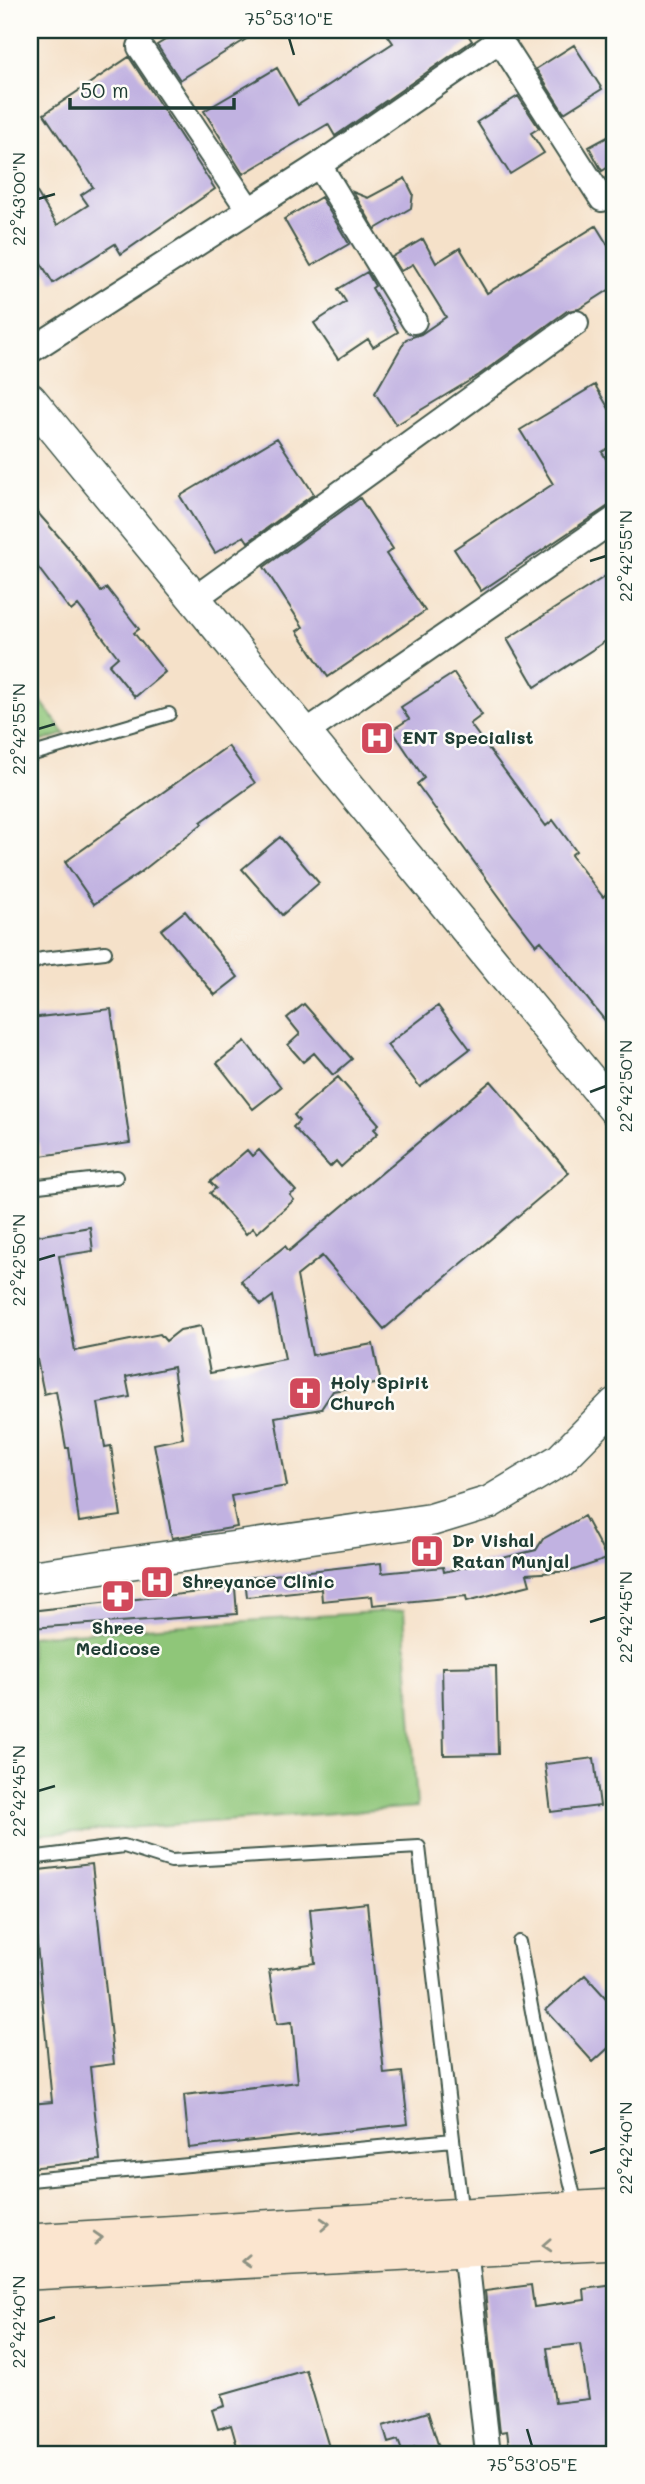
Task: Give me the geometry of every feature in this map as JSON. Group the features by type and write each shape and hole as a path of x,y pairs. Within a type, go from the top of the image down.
{"main road":[{"path":"30,2272 463,2233 577,2209 615,2207"},
{"path":"30,2242 463,2233 615,2241"}],"street":[{"path":"30,351 319,165 497,43 505,48 602,199"},
{"path":"141,47 249,210"},
{"path":"319,165 414,321"},
{"path":"194,598 576,323"},
{"path":"30,399 615,1110"},
{"path":"305,733 615,519"},
{"path":"30,1577 431,1520 490,1502 560,1460 615,1404"},
{"path":"463,2233 488,2454"}],"lane":[{"path":"30,755 169,714"},
{"path":"30,964 42,959 105,952"},
{"path":"30,1186 116,1177"},
{"path":"30,1858 124,1846 171,1861 419,1847 463,2233"},
{"path":"519,1942 540,2054 577,2209"},
{"path":"30,2180 453,2140"}],"green space":[{"path":"30,686 65,734 30,745"},
{"path":"404,1610 417,1807 30,1835 30,1636"}],"building":[{"path":"182,30 261,30 180,80 157,45"},
{"path":"384,30 465,30 472,41 335,136 328,124 243,174 204,111 277,68 298,105 393,43"},
{"path":"574,45 602,89 564,113 536,69"},
{"path":"129,57 215,189 121,254 115,244 53,283 30,245 30,181 57,225 88,205 81,195 93,187 44,114"},
{"path":"518,96 539,128 531,133 544,153 510,174 477,122"},
{"path":"615,133 615,163 602,171 589,147"},
{"path":"405,178 413,194 411,208 375,229 353,192 368,198"},
{"path":"321,197 349,244 311,266 284,219"},
{"path":"596,226 615,257 615,286 579,309 567,311 479,375 396,425 375,393 406,339 421,334 446,317 413,264 401,271 392,257 423,239 436,263 460,248 487,293"},
{"path":"367,272 375,286 372,288 398,332 373,347 368,339 338,359 314,323 346,302 338,289"},
{"path":"595,385 615,419 615,444 602,452 615,474 615,504 481,591 454,549 553,484 520,430"},
{"path":"277,438 314,494 248,542 244,536 215,553 180,496"},
{"path":"360,498 393,549 386,554 425,611 328,677 297,631 303,627 264,567"},
{"path":"30,504 68,547 101,592 107,588 139,629 134,633 165,672 135,697 109,665 118,657 78,605 71,611 30,557"},
{"path":"615,570 615,635 535,687 507,639"},
{"path":"454,673 482,715 470,724 546,826 553,820 576,851 571,855 603,897 607,893 615,903 615,1033 541,941 536,945 512,914 417,784 424,778 392,730 409,719 401,707"},
{"path":"228,746 255,783 201,822 202,824 141,872 94,904 65,862"},
{"path":"280,837 319,883 282,915 242,869"},
{"path":"185,911 238,977 215,995 161,930"},
{"path":"304,1004 352,1059 333,1075 314,1053 303,1062 288,1045 300,1034 287,1018"},
{"path":"438,1006 470,1049 420,1087 387,1045"},
{"path":"111,1009 130,1143 41,1156 38,1142 30,1143 30,1018"},
{"path":"245,1041 281,1087 253,1109 217,1063"},
{"path":"338,1077 379,1124 374,1129 378,1133 341,1167 336,1161 330,1167 293,1127 299,1121 294,1115"},
{"path":"491,1081 569,1173 384,1329 322,1256 297,1276 312,1355 373,1344 381,1383 333,1391 321,1409 275,1417 287,1486 231,1496 237,1527 172,1538 154,1444 183,1438 173,1367 126,1377 130,1397 98,1403 105,1447 111,1446 121,1516 79,1522 69,1448 66,1448 56,1391 44,1394 30,1325 30,1237 90,1227 93,1251 59,1256 75,1351 160,1334 166,1341 180,1330 201,1326 210,1373 285,1359 273,1296 261,1305 241,1281 285,1246 289,1251"},
{"path":"247,1150 252,1156 259,1150 296,1191 290,1195 294,1200 257,1233 253,1228 246,1234 210,1193 216,1188 210,1182"},
{"path":"584,1516 607,1559 571,1571 527,1574 530,1585 467,1601 466,1596 373,1605 372,1596 322,1601 321,1589 247,1597 245,1578 381,1563 382,1573 443,1567 444,1572 536,1550 543,1539"},
{"path":"235,1588 237,1614 30,1628 30,1611"},
{"path":"496,1666 498,1754 444,1755 442,1667"},
{"path":"594,1758 600,1806 551,1812 545,1764"},
{"path":"92,1864 114,2064 90,2067 100,2160 30,2168 30,2104 52,2102 30,1871"},
{"path":"367,1903 384,2074 402,2072 408,2124 189,2148 184,2095 298,2082 292,2022 277,2024 269,1970 315,1963 310,1909"},
{"path":"585,1975 615,2008 615,2042 593,2062 546,2010"},
{"path":"531,2285 534,2307 585,2300 584,2289 615,2285 615,2454 510,2454 507,2431 500,2432 485,2291","holes":["580,2344 589,2399 555,2403 547,2348"]},
{"path":"306,2370 331,2454 253,2454 252,2449 239,2453 231,2425 218,2429 212,2410 225,2406 222,2394"},
{"path":"428,2412 441,2454 419,2454 416,2447 402,2451 398,2440 388,2443 383,2426"}],"place":[{"name":"ENT Specialist","path":"377,738"},
{"name":"Holy Spirit Church","path":"305,1393"},
{"name":"Dr Vishal Ratan Munjal","path":"427,1551"},
{"name":"Shreyance Clinic","path":"157,1582"},
{"name":"Shree Medicose","path":"118,1596"}]}
